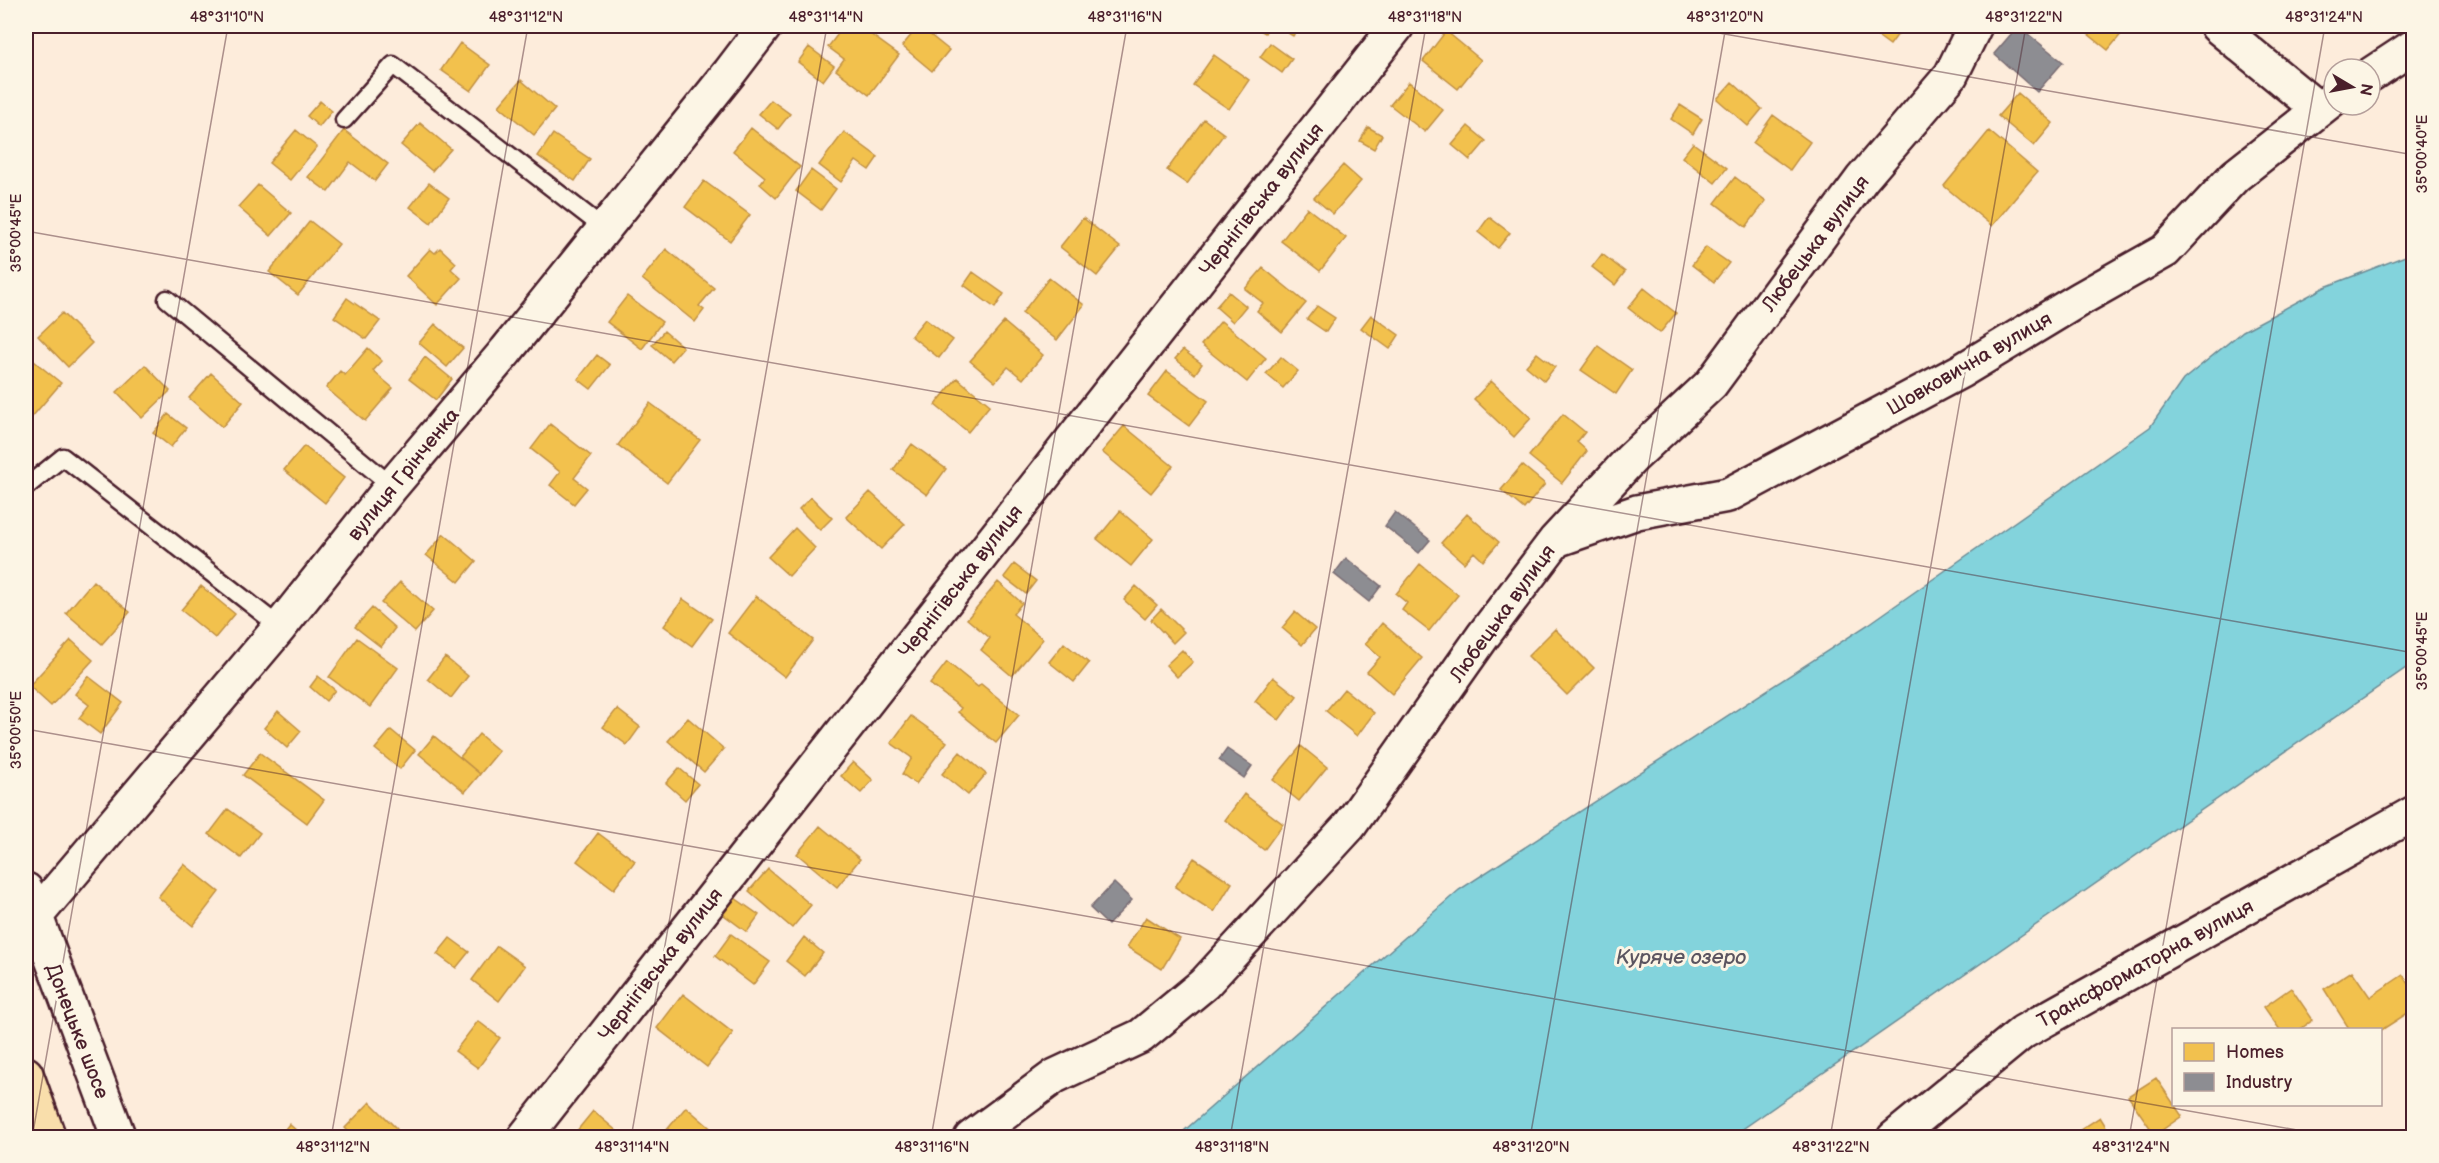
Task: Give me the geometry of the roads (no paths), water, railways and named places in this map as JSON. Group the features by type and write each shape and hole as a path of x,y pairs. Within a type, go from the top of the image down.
{"highway":[{"path":"26,1074 50,1137"}],"street":[{"name":"вулиця Грінченка","path":"30,903 280,627 392,486 605,229 765,26"},
{"name":"Чернігівська вулиця","path":"524,1137 1396,26"},
{"name":"Любецька вулиця","path":"971,1137 1055,1076 1141,1036 1204,984 1350,825 1483,636 1555,540 1631,459 1711,384 1862,179 1951,75 1975,26"},
{"path":"2217,26 2322,101"},
{"path":"2382,67 2414,46"},
{"name":"Шовковична вулиця","path":"1555,540 1637,512 1728,495 1961,371 2165,251 2235,176 2322,107"},
{"name":"Трансформаторна вулиця","path":"1894,1137 2022,1032 2414,813"},
{"name":"Донецьке шосе","path":"30,903 119,1137"}],"lane":[{"path":"344,120 393,65 605,229"},
{"path":"167,299 392,486"},
{"path":"26,487 63,457 280,627"}],"water":[{"name":"Куряче озеро","path":"2413,253 2413,663 1731,1137 1177,1137 1459,890 1869,624 2150,427 2183,380 2243,331 2325,287"}]}
